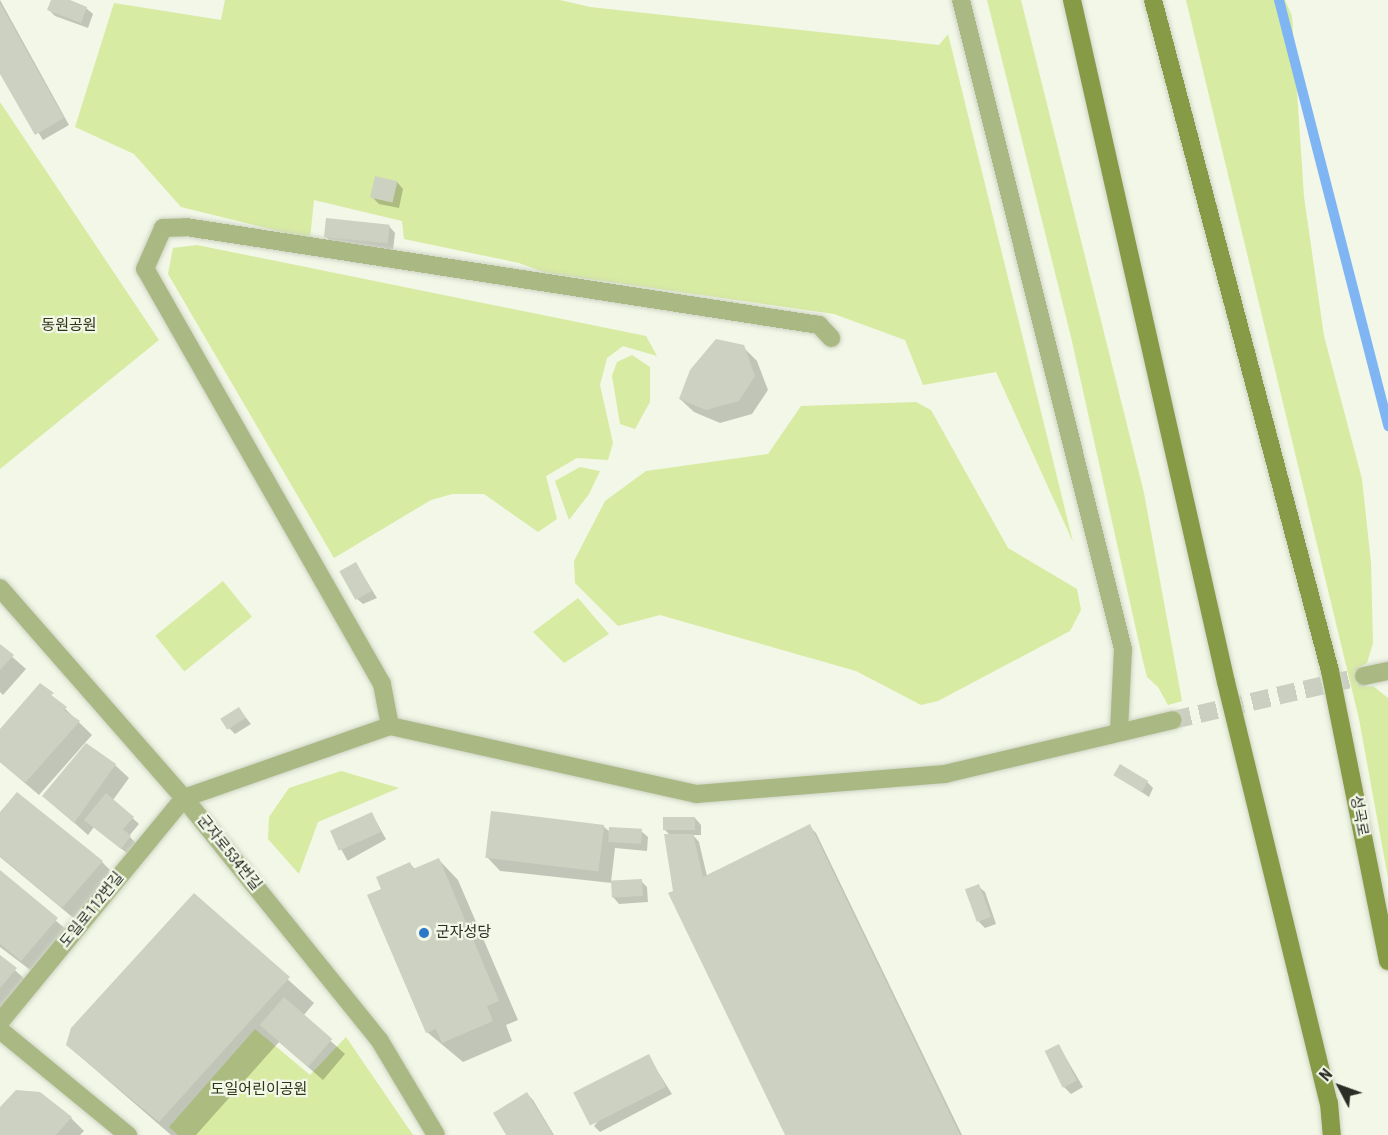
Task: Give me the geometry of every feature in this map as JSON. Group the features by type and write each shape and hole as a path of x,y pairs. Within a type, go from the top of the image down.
{"main road":[{"path":"1072,0 1226,682 1329,1103 1332,1135"},
{"name":"성곡로","path":"1153,0 1330,671 1388,961"}],"street":[{"path":"961,0 1123,649 1119,732"},
{"path":"390,726 382,684 146,269 163,228 186,227 819,325 831,338"},
{"name":"군자로534번길","path":"0,588 184,798 380,1041 436,1135"},
{"path":"1364,676 1388,671"},
{"path":"184,798 390,726 696,794 945,774 1173,720"},
{"name":"도일로112번길","path":"0,1022 184,798"},
{"path":"0,1030 129,1135"}],"green space":[{"path":"225,0 560,0 590,7 939,45 948,34 1073,542 996,372 923,385 905,340 834,314 546,273 519,263 404,239 402,221 314,200 310,239 181,207 134,154 75,127 114,3 221,20"},
{"path":"987,0 1021,0 1144,493 1182,701 1168,705 1158,687 1147,677 1071,337"},
{"path":"1186,0 1285,0 1292,16 1304,197 1324,336 1362,479 1371,563 1373,643 1367,663 1361,666 1367,687 1373,686 1388,698 1388,878 1359,719"},
{"name":"동원공원","path":"0,102 159,340 0,469"},
{"path":"197,245 646,336 657,356 623,346 607,358 600,385 613,443 608,460 577,458 546,476 557,519 538,532 484,494 452,494 431,500 334,558 168,274 173,248"},
{"path":"632,355 650,367 650,402 635,429 620,424 612,376 617,362"},
{"path":"916,402 931,410 1008,548 1077,589 1081,610 1070,631 938,701 921,705 856,671 660,615 618,626 575,583 574,561 605,501 646,471 768,454 801,406"},
{"path":"580,467 600,471 589,494 569,520 555,481"},
{"path":"223,581 252,617 184,671 155,636"},
{"path":"578,598 609,634 564,663 533,632"},
{"path":"341,771 399,788 318,822 299,874 268,839 269,817 289,788"},
{"name":"도일어린이공원","path":"255,1029 310,1075 346,1037 413,1135 178,1135 169,1127"}],"building":[{"path":"51,0 70,0 87,7 81,23 47,10"},
{"path":"0,3 64,118 35,135 0,74"},
{"path":"375,176 397,181 392,203 370,197"},
{"path":"326,218 390,225 388,244 324,237"},
{"path":"716,339 744,345 755,376 739,401 706,410 679,399 690,370"},
{"path":"356,562 372,591 355,600 339,571"},
{"path":"0,644 14,655 0,670"},
{"path":"40,683 54,693 51,695 67,707 64,710 80,721 25,783 0,762 0,729"},
{"path":"239,707 246,718 227,730 220,719"},
{"path":"86,743 116,764 74,823 42,796"},
{"path":"1120,764 1148,781 1142,792 1113,775"},
{"path":"17,792 103,861 62,908 0,856 0,812"},
{"path":"106,793 134,817 123,829 131,836 121,849 84,820"},
{"path":"491,811 604,825 598,872 485,858"},
{"path":"372,812 381,832 339,851 330,831"},
{"path":"663,817 695,817 695,830 663,830"},
{"path":"810,824 960,1135 785,1135 668,893 673,891 664,834 693,834 703,877"},
{"path":"609,827 642,829 641,844 608,842"},
{"path":"439,858 499,1001 487,1006 493,1021 442,1043 436,1029 426,1033 367,895 381,889 376,877 410,862 413,869"},
{"path":"0,870 58,918 21,961 0,944"},
{"path":"642,879 643,896 612,898 611,881"},
{"path":"979,884 991,917 977,922 965,889"},
{"path":"194,893 290,977 159,1122 66,1045 71,1028"},
{"path":"0,955 17,968 0,988"},
{"path":"284,997 332,1039 308,1067 260,1025"},
{"path":"1059,1044 1077,1081 1063,1088 1045,1051"},
{"path":"649,1054 666,1087 590,1126 573,1093"},
{"path":"16,1090 40,1092 72,1117 56,1135 0,1135 0,1107"},
{"path":"527,1092 553,1135 506,1135 493,1113"}],"waterway":[{"path":"1279,0 1388,426"}],"tunnel":[{"path":"1173,720 1364,676"}],"place":[{"name":"군자성당","path":"424,933"}]}
